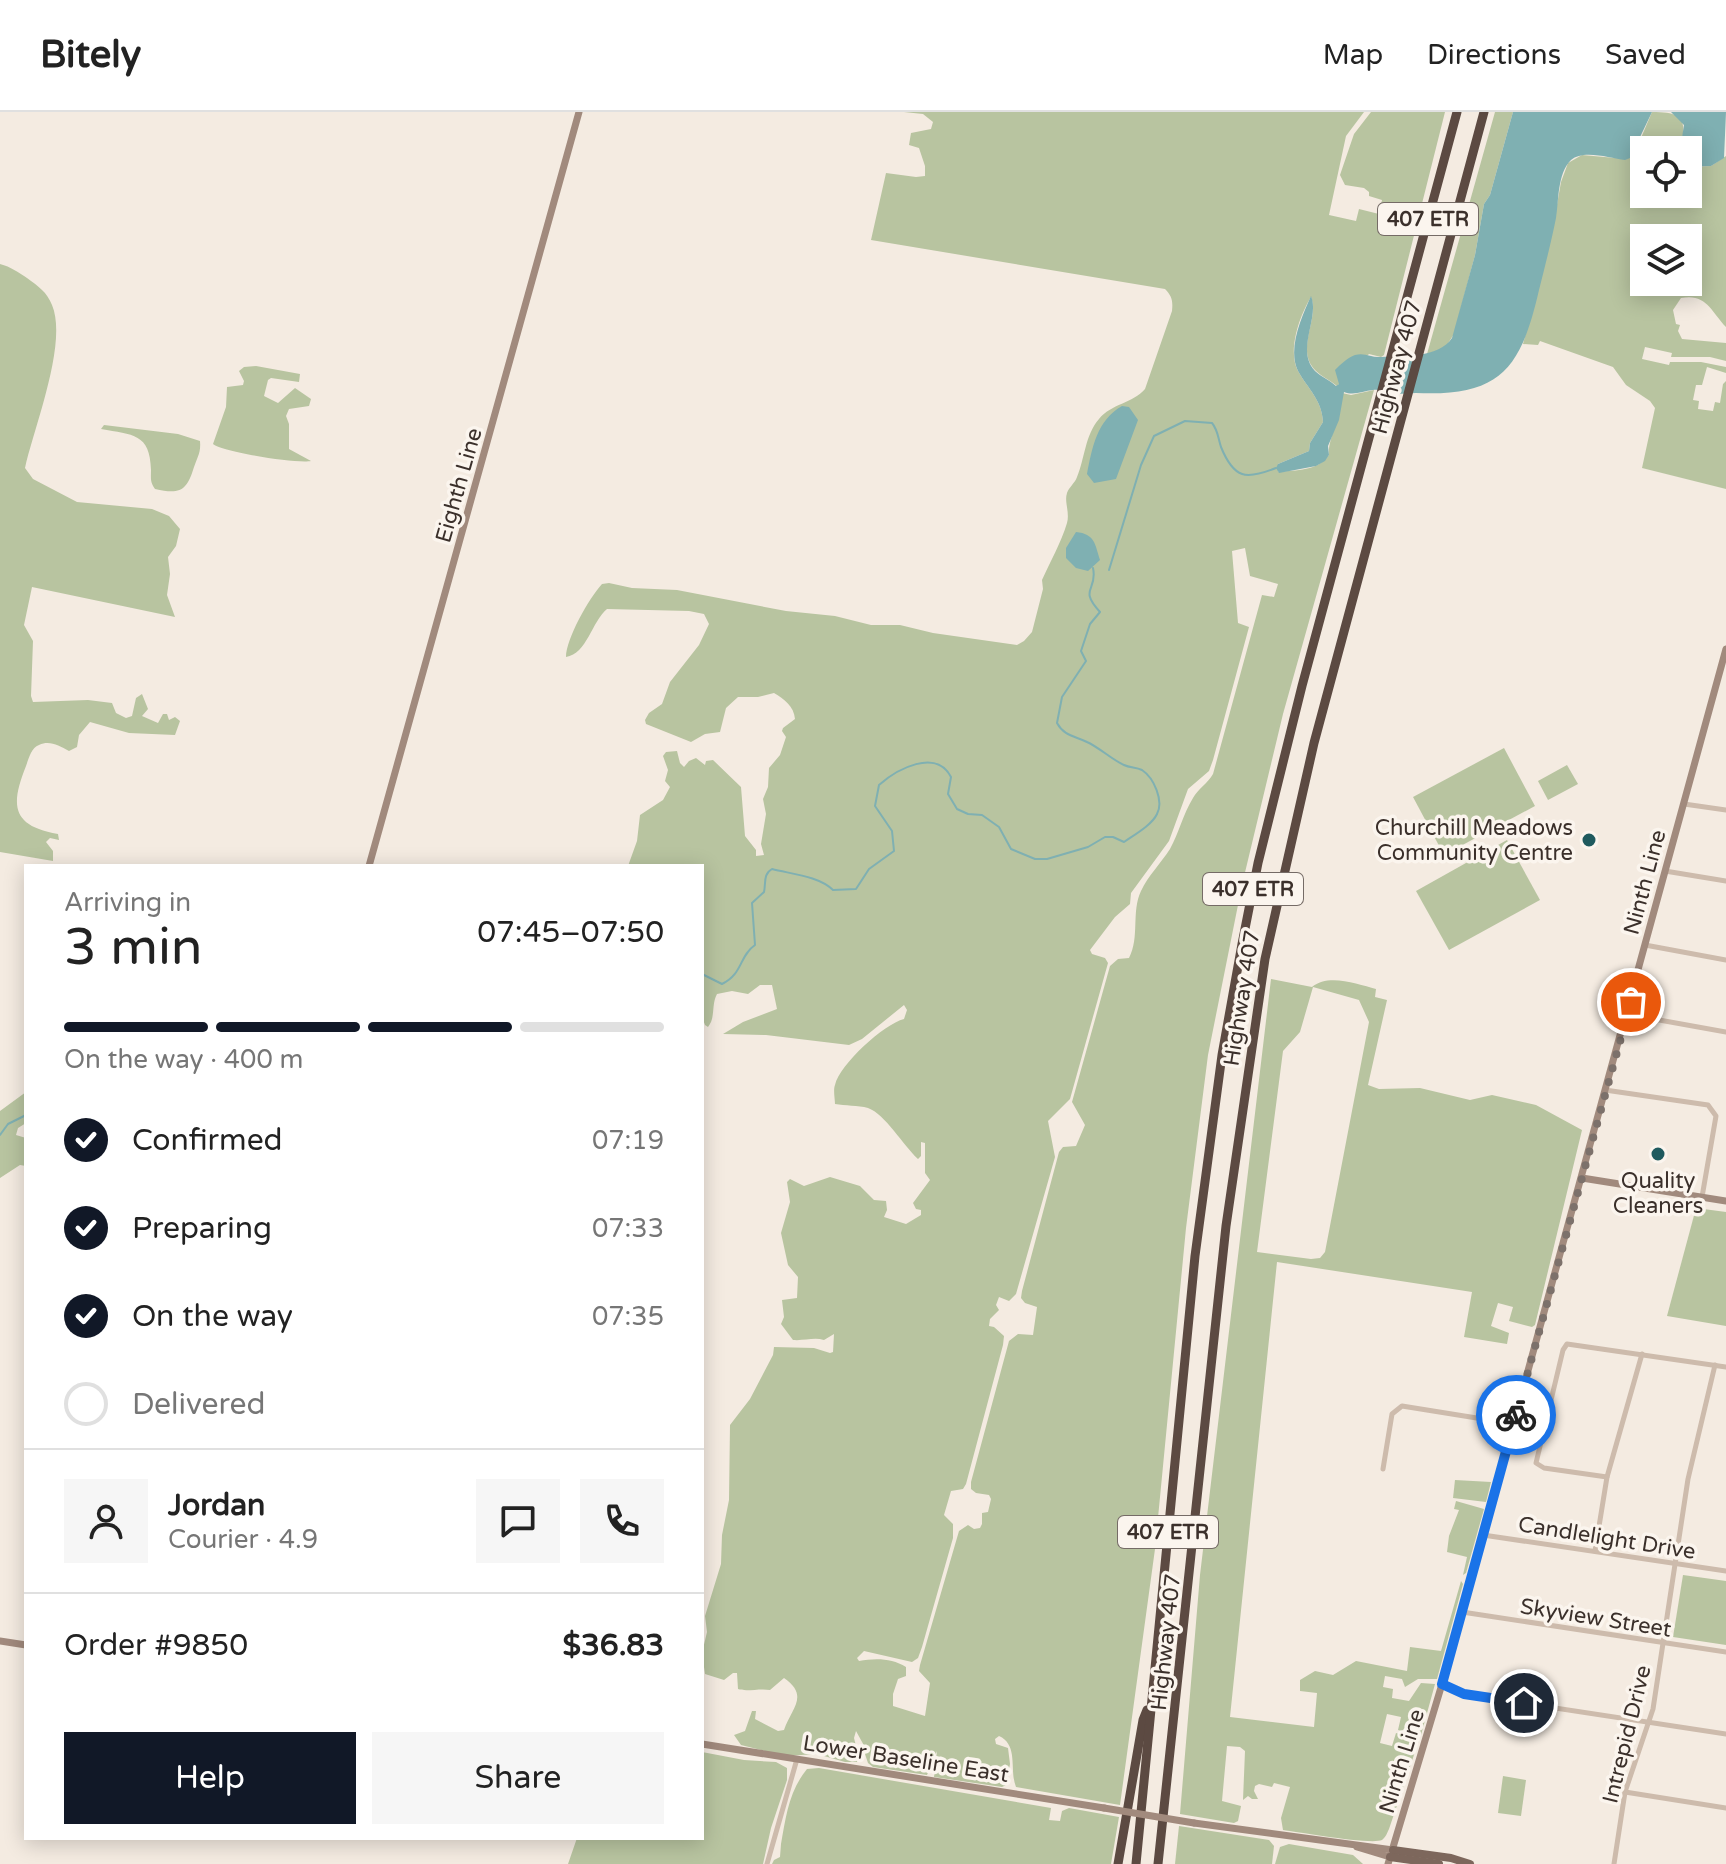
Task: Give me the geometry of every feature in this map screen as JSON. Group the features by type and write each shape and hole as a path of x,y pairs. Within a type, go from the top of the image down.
{"highway":[{"name":"Highway 407","path":"1136,1864 1195,1256 1222,1055 1242,944 1274,797 1457,112"},
{"name":"Highway 407","path":"1160,1864 1226,1226 1265,959 1311,755 1484,112"},
{"path":"1118,1864 1143,1720 1151,1700"}],"main road":[{"name":"Eighth Line","path":"370,864 579,112"},
{"name":"Ninth Line","path":"1390,1857 1442,1684 1726,649"},
{"path":"1582,1178 1726,1201"},
{"path":"0,1641 24,1645"},
{"name":"Lower Baseline East","path":"704,1744 1194,1823 1355,1847 1366,1845 1390,1857"},
{"path":"1390,1857 1451,1858 1462,1864"},
{"path":"1390,1857 1439,1864"}],"street":[{"path":"1684,804 1726,810"},
{"path":"1665,871 1726,881"},
{"path":"1645,945 1726,960"},
{"path":"1626,1014 1726,1032"},
{"path":"1605,1090 1708,1105 1713,1110 1716,1116 1702,1197"},
{"path":"1607,1477 1544,1468 1536,1463 1567,1344 1726,1367"},
{"path":"1595,1551 1607,1477 1642,1354"},
{"name":"Intrepid Drive","path":"1614,1864 1625,1792 1650,1722 1688,1479 1715,1365"},
{"path":"1383,1469 1392,1414 1402,1406 1514,1424"},
{"name":"Candlelight Drive","path":"1483,1535 1726,1571"},
{"name":"Skyview Street","path":"1462,1612 1726,1652"},
{"path":"1442,1684 1464,1694 1726,1734"},
{"path":"767,1864 797,1758"},
{"path":"1625,1792 1726,1808"}],"green space":[{"path":"904,112 1364,112 1346,136 1329,215 1356,221 1359,209 1379,214 1382,200 1369,196 1364,188 1345,185 1340,175 1354,134 1371,112 1445,112 1384,355 1369,354 1337,386 1318,373 1307,354 1313,306 1311,297 1294,343 1295,363 1317,401 1323,422 1310,443 1309,451 1278,464 1278,472 1306,469 1324,460 1329,455 1342,393 1351,395 1374,390 1283,714 1242,885 1208,1055 1186,1228 1155,1549 1120,1805 1016,1787 1009,1745 999,1736 995,1739 996,1744 1008,1748 1010,1764 1006,1785 1002,1787 934,1777 937,1751 927,1775 873,1767 868,1763 867,1751 856,1731 857,1762 817,1754 785,1756 741,1745 734,1735 745,1731 752,1711 756,1711 755,1719 778,1731 784,1730 797,1697 792,1685 784,1678 770,1690 745,1690 738,1689 737,1673 724,1680 705,1674 705,1616 721,1564 722,1535 729,1500 730,1425 750,1399 773,1355 774,1347 833,1352 834,1334 824,1340 793,1340 781,1324 784,1317 782,1300 797,1298 798,1277 788,1265 781,1233 790,1202 787,1182 790,1179 804,1186 830,1177 860,1186 874,1200 886,1201 884,1217 906,1224 921,1215 921,1210 916,1209 913,1203 930,1180 925,1173 925,1143 921,1142 921,1156 918,1159 874,1111 835,1104 834,1094 839,1076 854,1056 885,1028 904,1019 907,1010 904,1005 862,1039 849,1045 766,1035 723,1034 743,1022 777,1009 772,985 760,985 748,994 732,991 717,994 710,1023 708,1027 705,1025 704,864 629,864 637,841 640,815 663,800 670,787 665,781 668,770 663,756 666,752 677,751 684,767 696,758 705,765 706,761 713,760 741,787 745,836 756,850 756,856 764,855 761,844 766,814 763,799 768,787 769,768 780,755 786,737 783,728 795,719 793,710 774,693 738,697 726,708 720,732 705,734 691,742 646,724 649,713 662,704 670,682 699,645 709,624 704,614 607,609 579,650 566,657 570,640 585,609 602,584 609,583 632,588 677,590 786,611 835,616 871,625 900,625 1017,645 1032,632 1043,589 1042,580 1067,523 1067,493 1077,477 1091,432 1104,414 1145,389 1172,311 1172,301 1165,289 871,240 886,173 925,176 919,148 909,145 911,133 931,129 933,122 923,114","holes":["1245,548 1250,576 1278,584 1274,597 1262,595 1213,774 1193,798 1170,849 1141,891 1129,958 1118,959 1110,966 1072,1102 1085,1125 1076,1146 1063,1147 1059,1152 1022,1291 1021,1298 1025,1303 1037,1307 1033,1335 1018,1334 1009,1341 971,1482 971,1489 976,1493 989,1495 988,1512 982,1513 980,1528 974,1529 968,1525 959,1531 920,1665 919,1671 930,1683 925,1716 893,1706 893,1694 898,1679 906,1676 906,1667 889,1660 859,1661 857,1658 864,1651 912,1662 918,1658 922,1647 953,1538 953,1524 944,1515 951,1491 963,1489 966,1484 1003,1345 1004,1336 989,1326 990,1319 999,1310 996,1305 999,1297 1009,1301 1016,1294 1055,1157 1048,1121 1070,1099 1108,963 1090,950 1115,917 1130,904 1131,893 1169,841 1188,789 1209,771 1213,760 1249,627 1238,623 1232,551"]},
{"path":"1495,112 1513,112 1490,195 1484,204 1475,255 1454,334 1445,348 1427,354"},
{"path":"1652,112 1677,116 1682,136 1642,136"},
{"path":"1582,155 1627,159 1630,156 1630,208 1702,208 1702,166 1711,166 1726,156 1726,327 1707,305 1696,298 1681,298 1673,310 1682,339 1726,343 1726,361 1710,357 1671,357 1672,353 1645,347 1642,359 1669,365 1670,362 1701,362 1726,367 1726,373 1707,367 1702,385 1696,385 1693,400 1699,401 1698,409 1713,411 1715,402 1720,403 1726,381 1726,489 1642,468 1655,408 1626,385 1613,367 1540,341 1538,345 1523,344 1568,163"},
{"path":"0,264 31,281 48,296 56,321 53,362 25,468 33,479 77,502 152,509 169,516 180,529 176,546 168,557 170,574 167,595 175,617 32,587 24,625 33,641 33,702 88,700 112,703 116,713 126,718 132,716 136,698 142,694 148,709 142,716 158,723 163,714 167,714 169,720 175,717 180,721 175,735 129,733 90,722 79,735 77,747 69,751 51,743 34,748 21,780 17,803 23,820 31,826 58,834 59,840 50,838 46,842 53,851 53,861 0,852"},
{"path":"256,366 300,374 299,382 271,378 264,396 278,403 295,388 311,399 309,406 289,409 286,416 289,449 311,461 260,457 213,444 226,407 227,387 243,385 239,371 244,367"},
{"path":"104,425 178,434 200,441 199,454 185,486 177,491 155,489 151,480 150,458 143,442 131,435 101,429"},
{"path":"1504,748 1535,806 1444,855 1413,797"},
{"path":"1567,765 1578,784 1548,800 1538,781"},
{"path":"1507,840 1540,900 1449,950 1416,891"},
{"path":"1271,979 1312,987 1335,980 1376,989 1375,997 1387,1000 1368,1085 1379,1089 1420,1088 1470,1100 1492,1095 1536,1105 1582,1130 1535,1325 1532,1327 1509,1321 1513,1307 1498,1303 1491,1326 1509,1333 1507,1344 1464,1337 1472,1292 1277,1262 1230,1717 1314,1727 1317,1693 1300,1691 1300,1680 1315,1671 1333,1675 1356,1661 1407,1671 1410,1647 1441,1651 1461,1581 1463,1584 1437,1679 1418,1679 1405,1687 1402,1679 1385,1676 1383,1687 1393,1689 1392,1698 1409,1701 1421,1683 1435,1684 1421,1735 1398,1730 1401,1717 1387,1714 1380,1743 1392,1746 1396,1733 1419,1740 1389,1829 1382,1840 1350,1840 1283,1830 1281,1818 1290,1787 1274,1783 1272,1787 1259,1784 1254,1791 1258,1799 1248,1796 1243,1800 1245,1751 1240,1747 1227,1746 1222,1801 1241,1806 1238,1821 1234,1823 1180,1814 1200,1575","holes":["1313,987 1359,1000 1369,1022 1325,1252 1320,1258 1311,1259 1257,1252 1283,1051 1300,1032"]},
{"path":"24,1093 24,1124 18,1128 16,1135 24,1137 24,1166 20,1165 0,1178 0,1111"},
{"path":"1696,1208 1726,1212 1726,1326 1667,1316"},
{"path":"1455,1480 1491,1482 1486,1502 1453,1498"},
{"path":"1456,1501 1484,1509 1463,1575 1467,1557 1447,1552 1449,1536 1459,1510 1454,1509"},
{"path":"1683,1575 1726,1581 1726,1645 1673,1637"},
{"path":"704,1752 776,1762 787,1768 787,1780 763,1864 568,1864 576,1840 704,1840"},
{"path":"819,1768 1051,1808 1049,1820 1060,1821 1062,1811 1069,1808 1119,1817 1111,1864 772,1864 780,1857 787,1814 796,1786 807,1769"},
{"path":"1503,1776 1526,1780 1521,1816 1498,1813"},
{"path":"1179,1826 1269,1840 1274,1846 1272,1864 1175,1864"},
{"path":"1289,1844 1353,1855 1363,1864 1275,1864 1280,1847"}],"water":[{"path":"1513,112 1652,112 1641,136 1630,136 1630,158 1582,155 1566,166 1532,317 1515,358 1503,372 1488,383 1469,390 1397,394 1376,390 1344,392 1339,420 1325,461 1316,466 1279,473 1276,468 1278,464 1309,451 1310,443 1323,422 1317,401 1298,371 1294,353 1297,333 1311,296 1313,314 1307,344 1309,363 1317,373 1336,386 1339,384 1335,370 1355,355 1420,355 1439,349 1452,338 1475,255 1484,204 1490,195"},
{"path":"1671,112 1726,112 1724,158 1711,166 1702,166 1702,136 1682,136 1684,125"},
{"path":"1122,406 1129,407 1138,420 1116,479 1094,483 1087,474 1097,436 1107,419"},
{"path":"1076,532 1091,538 1097,549 1100,560 1088,571 1076,568 1066,558 1066,548"}],"waterway":[{"path":"1109,570 1141,465 1154,436 1185,421 1212,423 1226,458 1236,471 1249,475 1276,468"},
{"path":"704,975 722,984 729,980 755,945 752,903 764,892 766,876 772,869 813,879 833,890 856,889 869,869 894,851 892,831 875,806 879,785 916,764 936,764 944,768 951,777 948,794 957,809 982,815 999,827 1011,849 1035,859 1047,859 1088,847 1105,837 1124,842 1151,822 1157,814 1159,803 1157,790 1150,778 1140,769 1124,765 1092,744 1066,733 1057,723 1062,697 1086,661 1081,651 1090,624 1100,612 1089,594 1093,568"},
{"path":"0,1135 8,1124 24,1116"}],"way so far":[{"path":"1516,1415 1631,1002"}],"place":[{"name":"Churchill Meadows Community Centre","path":"1589,840"},
{"name":"Quality Cleaners","path":"1658,1154"}],"route":[{"path":"1516,1415 1442,1684 1464,1694 1524,1703"}]}
